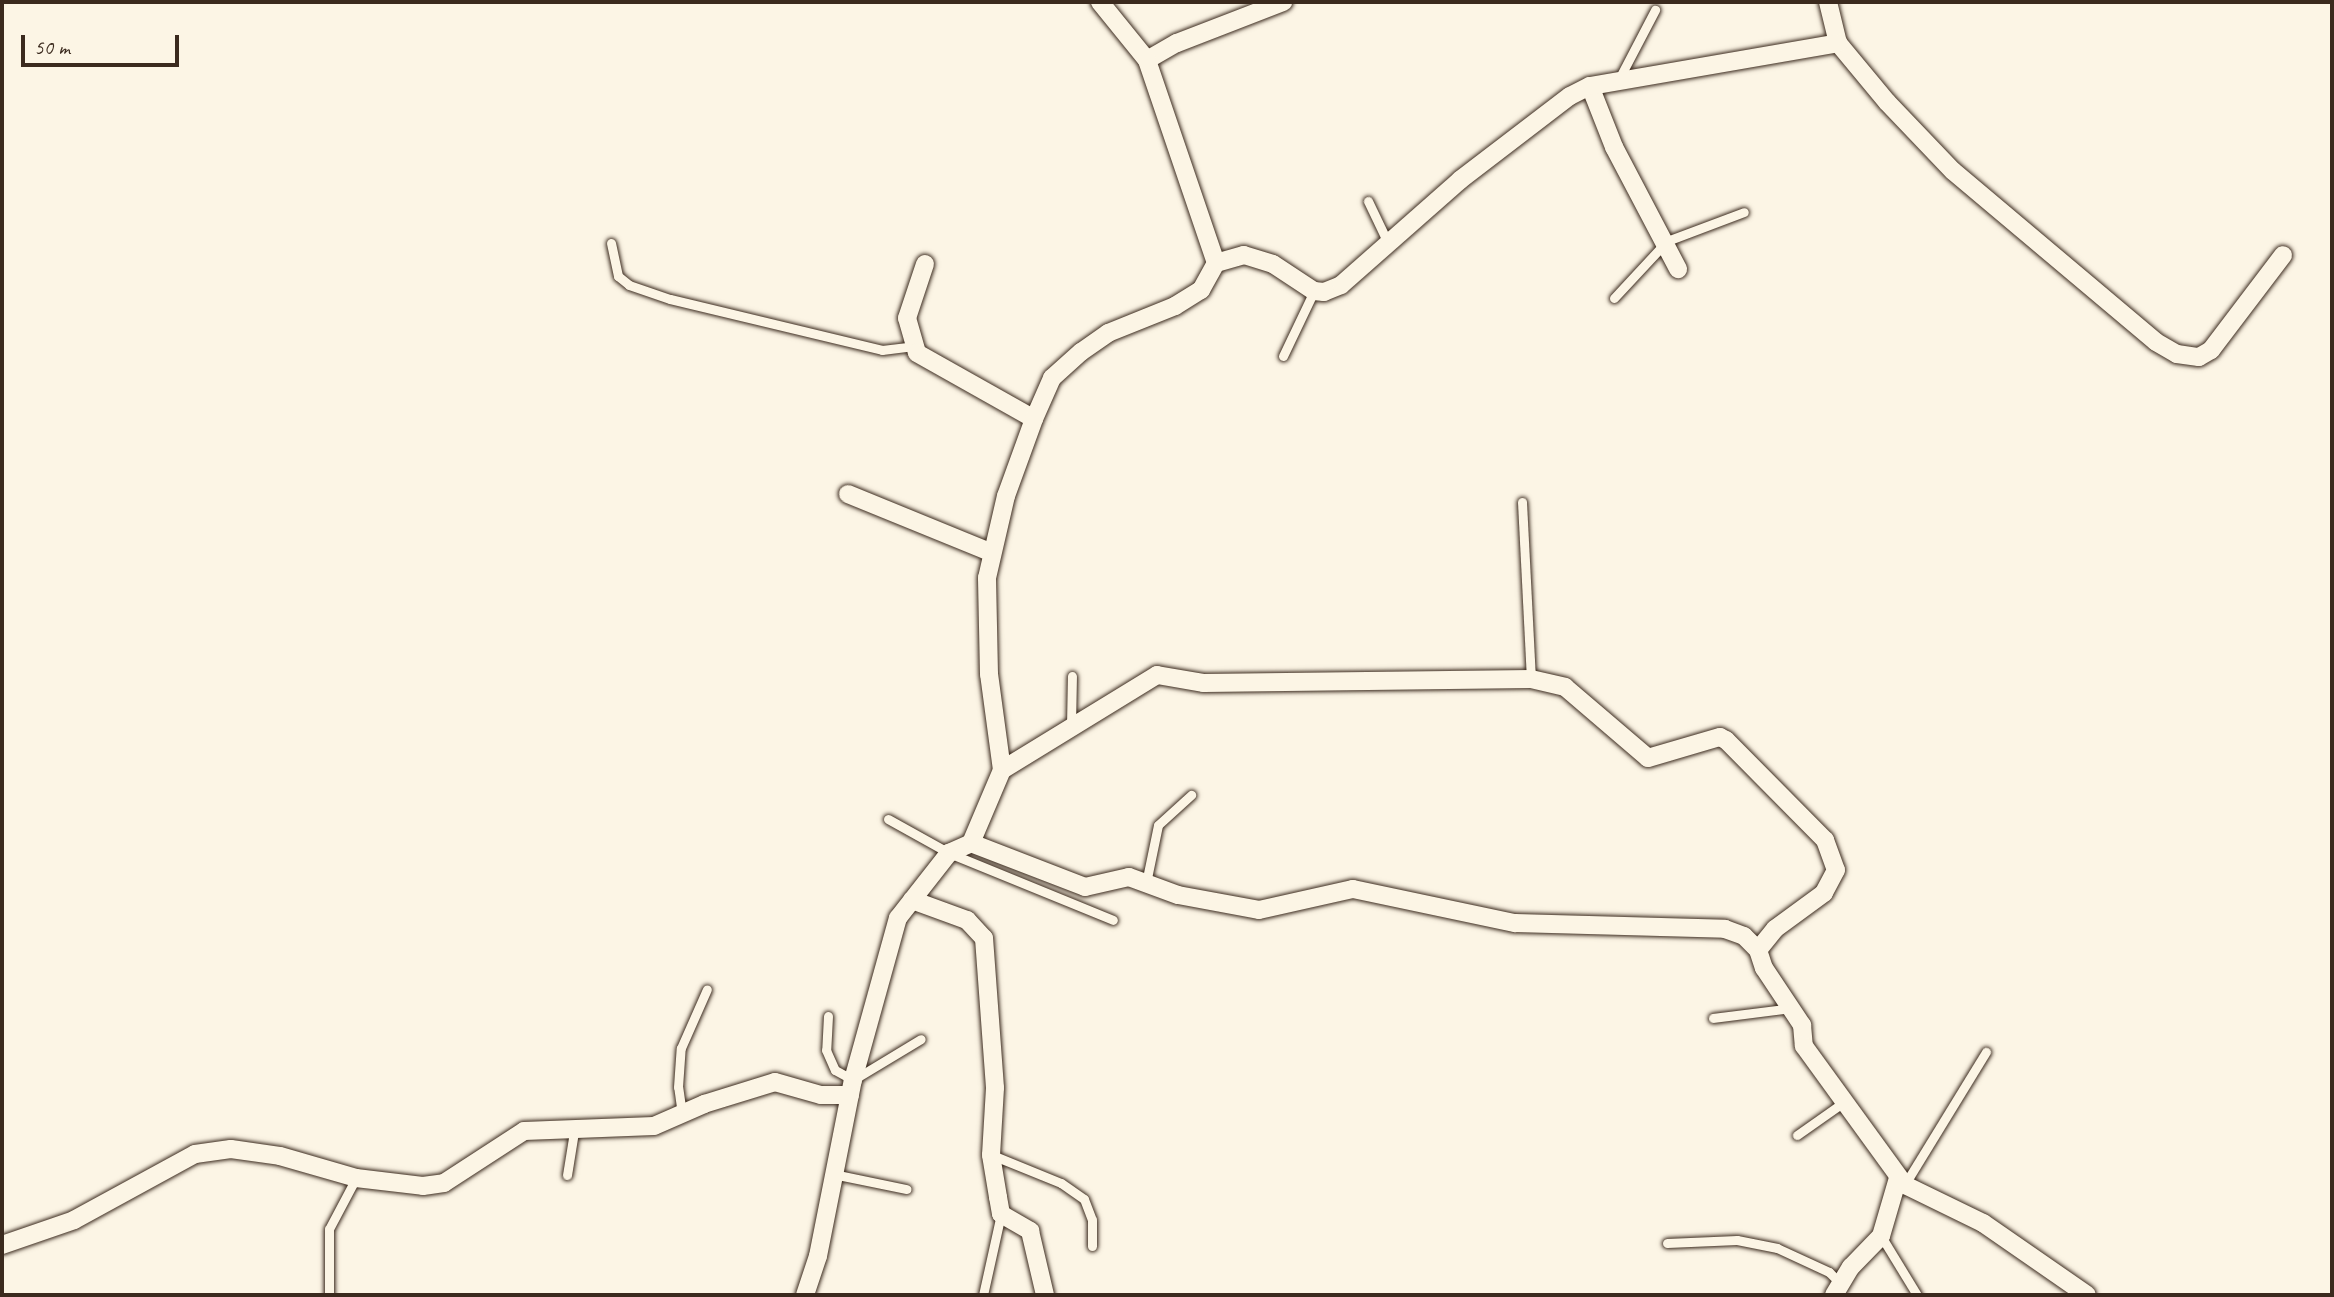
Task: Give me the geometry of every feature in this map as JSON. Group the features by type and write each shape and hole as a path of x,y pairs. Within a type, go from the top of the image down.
{"street":[{"path":"1100,2 1147,60 1216,263"},
{"path":"1147,60 1177,43 1283,2"},
{"path":"1828,2 1838,43 1887,102 1953,171 2156,342 2177,354 2199,357 2211,350 2283,254"},
{"path":"805,1295 818,1256 852,1087 885,955 898,918 949,853 971,843 1002,770 988,662 990,552 1034,419 1052,378 1081,352 1108,333 1175,306 1201,290 1216,263 1244,255 1273,264 1314,290 1341,285 1460,180 1570,96 1590,86 1620,77 1838,43"},
{"path":"1590,86 1614,147 1667,241 1678,269"},
{"path":"925,264 907,318 914,346 932,366 1034,419"},
{"path":"848,494 990,552"},
{"path":"1002,770 1157,675 1204,683 1531,679 1565,687 1648,758 1714,738 1726,740 1825,840 1836,870 1833,880 1824,893 1775,929 1758,950"},
{"path":"971,843 1085,887 1116,877 1146,883 1178,895 1259,910 1353,889 1515,923 1725,929 1744,936 1758,950 1764,968 1793,1008 1802,1025 1804,1046 1902,1181 1983,1223 2087,1295"},
{"path":"912,900 967,920 984,938 995,1088 991,1155 1001,1214 1030,1231 1045,1295"},
{"path":"2,1245 74,1220 195,1154 231,1149 280,1156 356,1178 423,1186 444,1182 524,1131 633,1130 682,1115 739,1091 775,1082 821,1095 852,1087"},
{"path":"1837,1289 1881,1236 1902,1181"}],"lane":[{"path":"1620,77 1655,10"},
{"path":"1368,201 1388,244"},
{"path":"1614,298 1667,241 1744,212"},
{"path":"611,243 618,276 629,285 659,296 882,350 914,346"},
{"path":"1283,356 1314,290"},
{"path":"1522,502 1531,679"},
{"path":"1071,726 1072,676"},
{"path":"1146,883 1158,825 1191,795"},
{"path":"888,819 949,853 1113,920"},
{"path":"682,1115 678,1087 681,1048 707,989"},
{"path":"1713,1018 1793,1008"},
{"path":"828,1016 826,1050 835,1070 852,1087 921,1039"},
{"path":"1902,1181 1986,1052"},
{"path":"1797,1135 1844,1102"},
{"path":"567,1175 574,1132"},
{"path":"991,1155 1061,1183 1084,1199 1092,1220 1092,1246"},
{"path":"833,1174 906,1189"},
{"path":"329,1295 329,1229 356,1178"},
{"path":"983,1295 1001,1214"},
{"path":"1881,1236 1917,1295"},
{"path":"1667,1243 1737,1240 1777,1248 1829,1272 1837,1289"}]}
